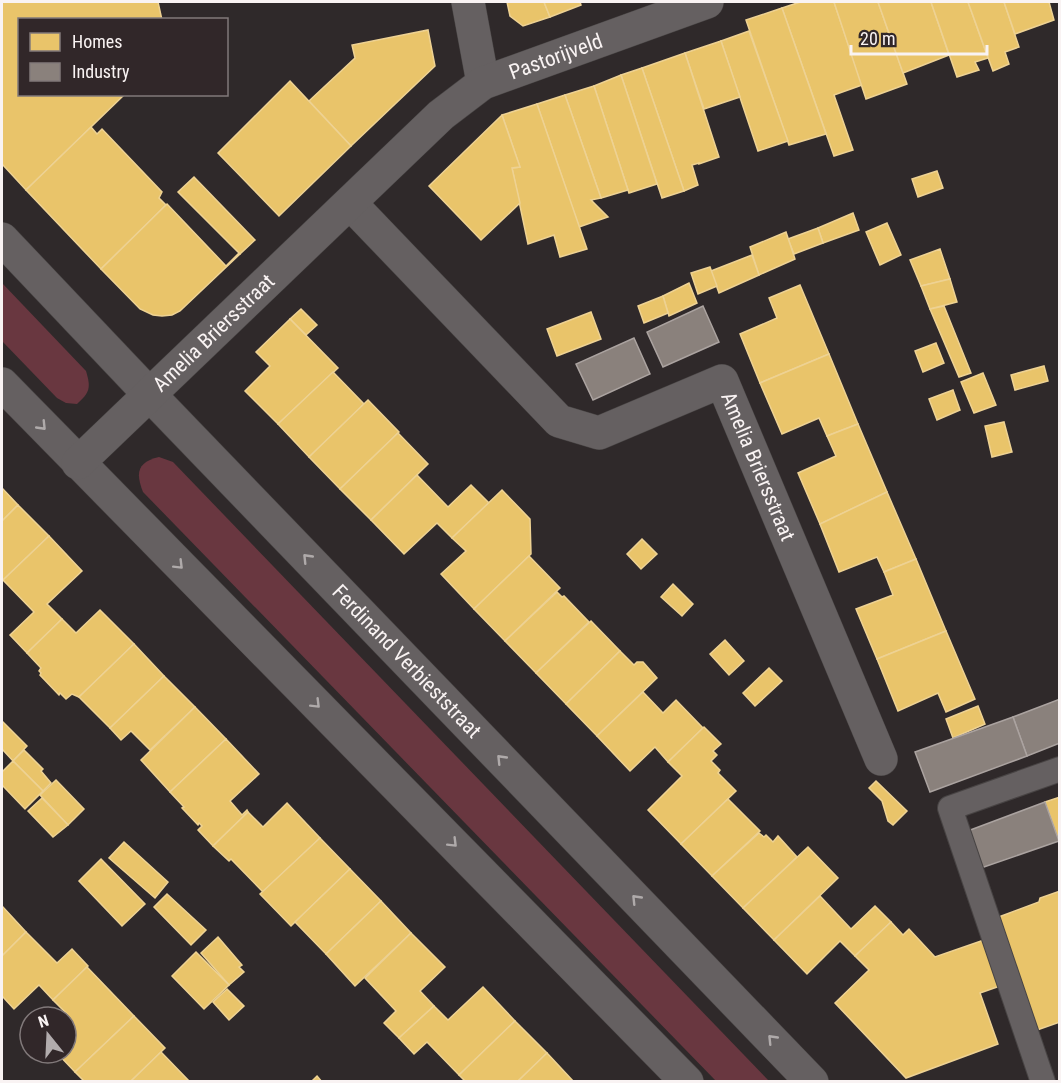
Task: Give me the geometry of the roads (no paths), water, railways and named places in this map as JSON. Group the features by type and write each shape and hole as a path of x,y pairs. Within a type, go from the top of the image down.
{"street":[{"name":"Pastorijveld","path":"468,2 483,83 707,2"},
{"name":"Amelia Briersstraat","path":"78,463 441,115 483,83"},
{"name":"Amelia Briersstraat","path":"350,203 559,422 599,433 722,381 881,759"},
{"name":"Ferdinand Verbieststraat","path":"2,239 812,1082"},
{"path":"2,384 687,1082"}],"lane":[{"path":"1043,1082 950,808 1059,769"}]}
